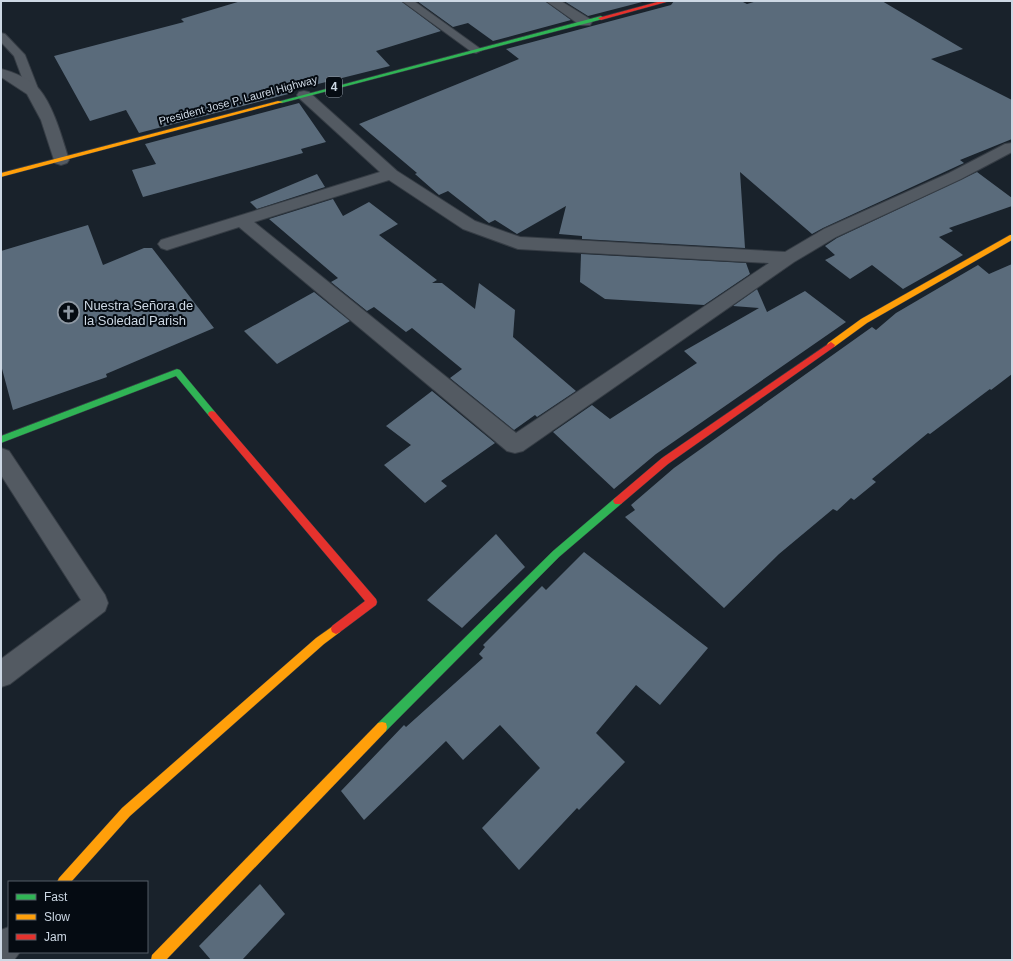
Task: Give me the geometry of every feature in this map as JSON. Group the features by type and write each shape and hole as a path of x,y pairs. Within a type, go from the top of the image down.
{"main road":[{"name":"President Jose P. Laurel Highway","path":"1,175 666,1"},
{"path":"157,960 358,750 550,560 665,460 864,321 1012,237"},
{"path":"1,440 177,372 372,602 320,641 126,812 64,881"}],"street":[{"path":"552,1 585,22"},
{"path":"1,60 5,74 33,91 49,120 62,160"},
{"path":"304,95 391,174 469,225 518,243 788,258"},
{"path":"242,221 515,445 788,258 830,233 955,176 1010,147"},
{"path":"167,244 391,174"},
{"path":"1,457 96,603 1,674"},
{"path":"1,951 8,943"}],"lane":[{"path":"407,1 476,50"},
{"path":"1,36 19,55 33,91"}],"building":[{"path":"241,1 401,1 441,31 376,51 390,66 290,91 292,93 139,133 126,110 90,121 54,56 184,22 181,19"},
{"path":"417,1 545,1 571,20 493,41 468,23 453,27"},
{"path":"564,1 646,1 588,16"},
{"path":"674,1 741,1 747,4 757,1 882,1 963,49 931,59 1012,100 1012,139 960,160 964,163 812,234 740,172 745,248 582,239 582,236 559,234 566,206 517,234 495,220 489,223 448,191 439,195 415,174 417,173 359,124 519,59 506,49 671,5"},
{"path":"299,103 326,142 301,149 303,153 143,197 132,170 156,164 145,144"},
{"path":"977,172 1012,198 1012,206 949,228 953,231 939,237 963,255 903,289 872,265 850,279 825,260 835,255 825,246 837,238"},
{"path":"317,174 325,187 257,209 250,202"},
{"path":"333,199 343,216 369,202 398,224 379,235 437,280 432,283 442,283 475,309 479,283 515,310 513,337 576,391 537,417 535,415 514,430 450,378 462,369 412,328 406,332 374,307 367,311 331,282 338,278 269,219"},
{"name":"Nuestra Señora de la Soledad Parish","path":"88,225 103,265 144,248 152,248 214,328 106,374 107,377 13,410 1,365 1,251"},
{"path":"581,254 746,263 750,274 704,305 605,299 580,282"},
{"path":"1012,264 1012,374 930,434 928,433 872,479 876,482 854,500 851,498 837,511 833,509 779,554 724,608 625,517 635,510 631,505 674,468 872,327 876,330 896,313 978,265 989,274"},
{"path":"757,289 767,312 805,291 846,322 656,454 614,489 553,432 592,405 610,419 697,363 684,351 759,308 733,306"},
{"path":"314,292 350,321 277,364 244,331"},
{"path":"432,391 495,443 441,481 447,486 425,503 384,465 411,445 386,426"},
{"path":"496,534 525,567 462,628 427,600"},
{"path":"584,552 708,648 660,705 636,685 596,733 625,762 579,810 577,808 519,870 482,828 540,768 500,725 463,760 446,741 364,820 341,791 404,725 406,727 483,658 479,654 485,647 483,645 542,586 546,590"},
{"path":"260,884 285,914 242,960 211,960 199,946"}],"traffic: fast":[{"path":"280,102 601,18"},
{"path":"1,440 177,372 212,414"},
{"path":"382,727 556,554 618,501"}],"traffic: slow":[{"path":"1,175 280,102"},
{"path":"831,345 864,321 1012,237"},
{"path":"64,881 126,812 320,641 336,629"},
{"path":"157,960 382,727"}],"traffic: jam":[{"path":"601,18 667,1"},
{"path":"618,501 665,461 831,345"},
{"path":"212,414 372,602 336,629"}],"place":[{"name":"Nuestra Señora de la Soledad Parish","path":"68,312"}]}
